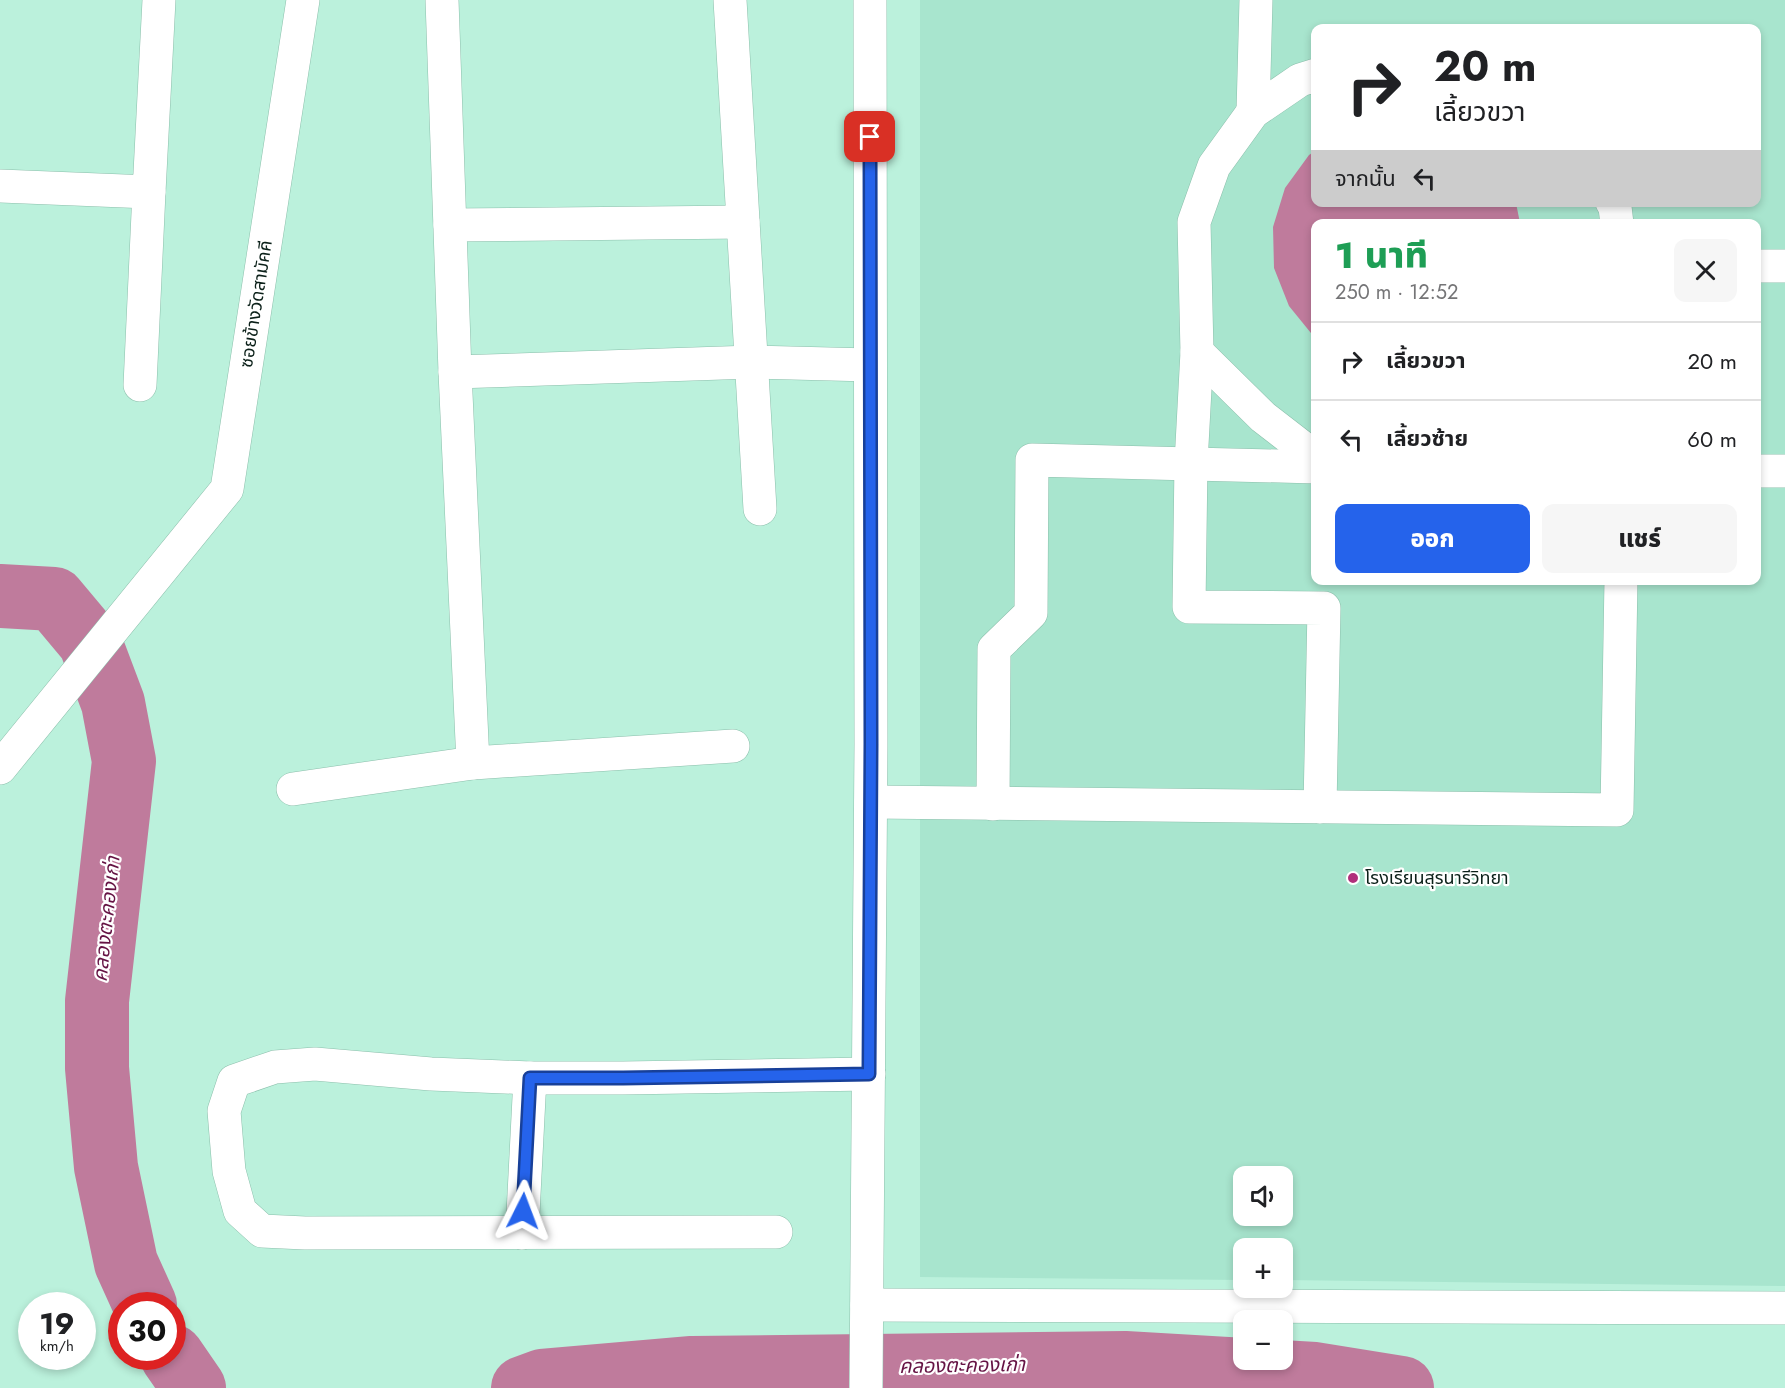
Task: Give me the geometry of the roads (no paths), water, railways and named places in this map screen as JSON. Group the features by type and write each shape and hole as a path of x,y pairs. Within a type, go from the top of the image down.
{"street":[{"path":"140,385 159,0"},
{"name":"ซอยข้างวัดสามัคคี","path":"0,768 227,489 303,0"},
{"path":"442,0 455,372 473,763"},
{"path":"730,0 760,509"},
{"path":"866,1388 871,802 870,0"},
{"path":"1253,112 1256,0"},
{"path":"1311,77 1300,80 1253,112 1214,166 1194,222 1197,352 1191,463 1189,607 1324,608 1320,807"},
{"path":"0,186 149,192"},
{"path":"450,225 743,222"},
{"path":"1761,266 1785,266"},
{"path":"1197,352 1263,417 1311,454"},
{"path":"455,372 752,362 870,365"},
{"path":"993,804 994,649 1032,613 1032,460 1311,467"},
{"path":"1761,471 1785,471"},
{"path":"871,802 1617,810 1621,585"},
{"path":"293,789 473,763 733,746"},
{"path":"776,1232 305,1233 262,1231 240,1211 229,1171 224,1111 234,1081 275,1068 315,1064 431,1074 530,1078 869,1074"},
{"path":"522,1233 530,1078"},
{"path":"867,1312 1785,1308"}],"waterway":[{"name":"คลองตะคองเก่า","path":"0,596 54,599 90,642 113,703 124,761 97,1001 97,1068 106,1167 126,1263 139,1292"},
{"name":"คลองตะคองเก่า","path":"523,1388 542,1381 692,1368 1125,1363 1315,1374 1402,1388"},
{"name":"คลองตะคองเก่า","path":"182,1370 194,1388"}],"place":[{"name":"โรงเรียนสุรนารีวิทยา","path":"1353,878"}]}
